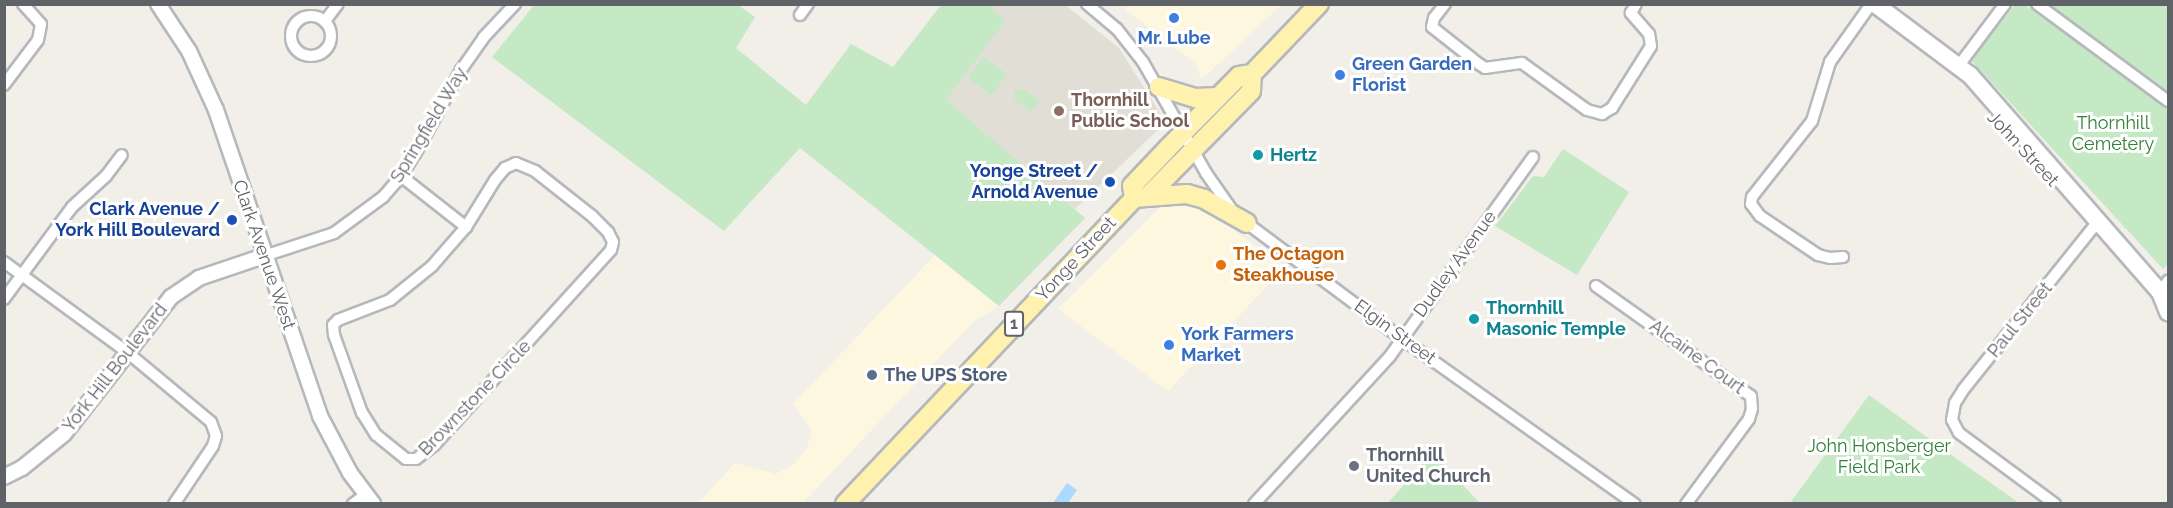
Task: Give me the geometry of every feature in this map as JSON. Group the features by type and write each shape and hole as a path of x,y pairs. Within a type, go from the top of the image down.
{"main road":[{"name":"Yonge Street","path":"1140,197 1132,186 1217,97 1239,76 1252,74 1319,4"},
{"name":"John Street","path":"1873,4 1957,68 1963,84 2076,208 2097,223 2166,290 2169,312"},
{"name":"Yonge Street","path":"845,504 1140,197 1195,150 1252,90 1252,74"},
{"path":"1160,87 1196,98 1217,97"},
{"path":"1140,197 1186,194 1204,199 1246,223"}],"street":[{"path":"4,85 38,40 41,24 23,4"},
{"name":"Clark Avenue West","path":"158,4 189,51 216,111 320,416 336,449 369,499"},
{"path":"325,21 338,4"},
{"name":"Springfield Way","path":"264,256 334,233 375,205 401,176 461,70 483,38 515,4"},
{"path":"800,15 808,4"},
{"name":"Elgin Street","path":"1087,4 1118,29 1160,87 1220,195 1246,223 1401,338 1635,504"},
{"path":"1444,4 1434,18 1432,27 1479,64 1485,68 1522,63 1587,110 1602,114 1611,108 1651,46 1649,34 1631,13 1636,4"},
{"path":"1843,257 1830,258 1818,255 1760,216 1751,204 1752,197 1812,121 1830,62 1873,4"},
{"path":"1957,68 2006,4"},
{"path":"2037,4 2169,101"},
{"path":"4,299 72,207 106,176 122,155"},
{"name":"Dudley Avenue","path":"1254,504 1390,356 1533,157"},
{"name":"Brownstone Circle","path":"516,163 535,171 573,199 608,232 614,242 611,250 598,266 434,446 416,459 406,459 376,435 362,413 334,335 333,325 338,320 390,300 432,266 466,227 495,180 505,168 516,163"},
{"path":"401,176 466,227"},
{"name":"Paul Street","path":"2055,504 1959,433 1952,420 1955,402 2097,223"},
{"name":"York Hill Boulevard","path":"4,477 22,468 64,434 159,310 184,287 199,278 264,256"},
{"path":"4,262 127,352 211,422 216,436 213,446 174,504"},
{"name":"Alcaine Court","path":"1596,286 1751,396 1752,409 1749,419 1686,504"},
{"path":"353,504 369,499"}],"shaded area":[{"path":"1129,4 1279,4 1280,6 1201,80 1196,64 1125,9"},
{"name":"Thornhill Public School","path":"989,5 1065,5 1119,48 1166,122 1075,209 945,100 1004,21"},
{"path":"1169,198 1195,201 1284,268 1168,391 1058,309"},
{"path":"935,255 999,306 974,321 803,503 697,504 735,463 776,474 794,464 807,448 812,431 793,404"}],"green space":[{"path":"535,4 738,5 755,17 736,48 806,105 851,44 893,67 941,5 989,5 1005,21 946,100 1085,218 999,306 800,148 724,231 492,57"},
{"name":"Thornhill Cemetery","path":"2015,5 2025,5 2168,108 2168,264 2163,269 1971,60"},
{"path":"2043,5 2168,5 2168,93"},
{"path":"983,57 1007,74 992,95 968,78"},
{"path":"1024,89 1039,101 1031,112 1014,99 1015,90"},
{"path":"1563,149 1629,192 1577,275 1495,226 1533,176 1544,177"},
{"name":"John Honsberger Field Park","path":"1869,395 1964,464 2019,503 1790,503"},
{"path":"1432,453 1480,503 1388,503"}],"water":[{"path":"1067,483 1077,490 1068,503 1053,503"}],"place":[{"name":"Mr. Lube","path":"1174,18"},
{"name":"Green Garden Florist","path":"1340,75"},
{"name":"Thornhill Public School","path":"1059,111"},
{"name":"Hertz","path":"1258,155"},
{"name":"Yonge Street / Arnold Avenue","path":"1110,182"},
{"name":"Clark Avenue / York Hill Boulevard","path":"232,220"},
{"name":"The Octagon Steakhouse","path":"1221,265"},
{"name":"Thornhill Masonic Temple","path":"1474,319"},
{"name":"York Farmers Market","path":"1169,345"},
{"name":"The UPS Store","path":"872,375"},
{"name":"Thornhill United Church","path":"1354,466"}]}
